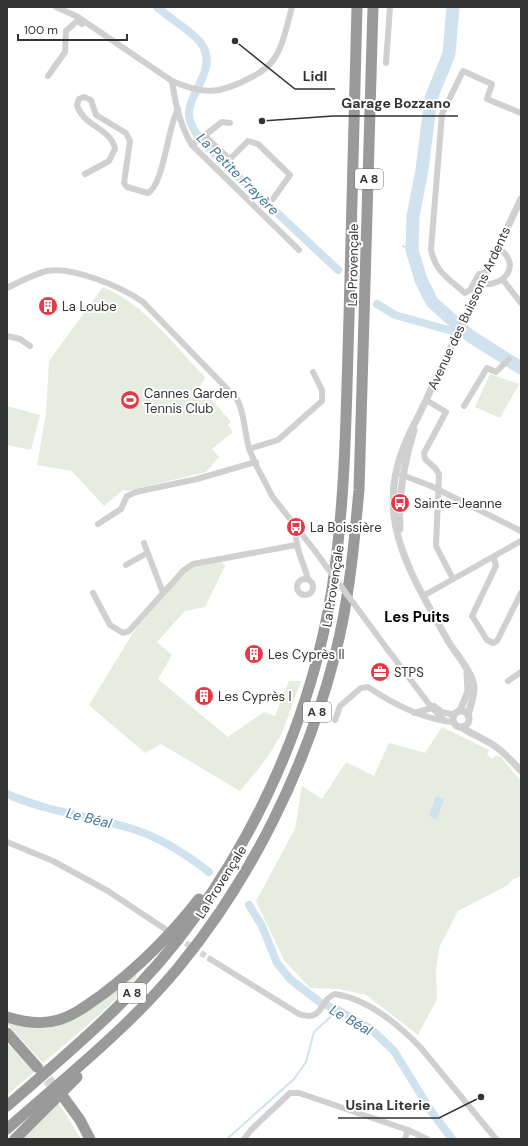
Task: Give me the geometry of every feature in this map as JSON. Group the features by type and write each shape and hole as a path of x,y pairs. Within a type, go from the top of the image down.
{"highway":[{"name":"La Provençale","path":"7,1106 99,1027 149,976 196,917 234,859 264,802 294,731 320,649 332,592 340,529 344,474 357,7"},
{"name":"La Provençale","path":"7,1129 88,1058 127,1021 173,973 202,936 249,865 268,830 296,769 322,698 335,654 346,605 359,490 374,7"},
{"path":"7,1017 27,1022 48,1022 67,1018 87,1006 131,972 168,937 234,859"},
{"path":"15,1139 93,1060 127,1021"},
{"path":"9,1036 37,1067"},
{"path":"64,1098 80,1120 90,1139"}],"street":[{"path":"56,7 78,17 172,81 189,88 212,92 232,88 262,72 269,66 278,52 292,7"},
{"path":"386,63 390,7"},
{"path":"48,76 64,52 66,31 77,21 102,37 110,38"},
{"path":"486,273 478,274 470,290 465,293 438,270 433,260 431,249 442,114 463,70 492,84 487,99 521,113"},
{"path":"172,81 184,132 299,250"},
{"path":"85,174 108,161 115,149 111,137 89,124 79,111 77,105 84,97 91,100 96,115 126,133 130,141 124,183 127,187 148,193 154,190 158,179 178,109"},
{"path":"195,143 222,122 230,123"},
{"path":"204,135 228,158 232,157 248,141 258,144 290,175 273,199"},
{"name":"Avenue des Buissons Ardents","path":"465,725 474,689 472,679 423,596 407,563 399,543 393,512 406,439 418,417 521,199"},
{"path":"480,284 493,284 503,280 510,269 509,260 498,248"},
{"path":"7,288 43,272 60,270 80,274 127,290 143,302 237,399 242,411 249,449 272,496 431,706 445,721"},
{"path":"503,280 521,303"},
{"path":"7,336 20,339 30,346"},
{"path":"464,406 487,368 496,372 509,359"},
{"path":"249,449 278,440 322,401 322,390 313,372"},
{"path":"426,400 446,412 424,453 425,459 439,474 436,546 453,579"},
{"path":"98,524 121,509 128,496 136,492 196,479 256,462"},
{"path":"399,475 438,490 521,531"},
{"path":"296,588 303,599 313,588 312,583 308,579 304,562 296,545 297,529"},
{"path":"423,596 494,558 521,541"},
{"path":"144,543 163,593"},
{"path":"93,592 110,625 123,633 134,626 184,570 193,564 296,545"},
{"path":"126,565 147,553"},
{"path":"494,558 496,566 472,616 487,640 493,643 497,641 521,593"},
{"path":"296,588 300,580 308,579"},
{"path":"289,588 296,588"},
{"name":"Avenue des Buissons Ardents","path":"456,716 468,691 466,671"},
{"path":"508,682 521,672"},
{"path":"335,720 340,706 361,688 368,687 391,702 428,718 445,721 456,716 468,715"},
{"path":"414,713 431,706"},
{"path":"431,706 442,712 456,716"},
{"path":"456,716 456,726 465,725 473,736 481,738 510,758 521,771"},
{"path":"7,842 53,861 101,888 165,929"},
{"path":"210,958 299,1014 312,1016 322,1008 332,995 339,995 368,1006 409,1036 451,1083 496,1139"},
{"path":"244,1139 250,1130 290,1093 300,1093 408,1130 427,1139"},
{"path":"405,1139 408,1130"}],"shaded area":[{"name":"Cannes Garden Tennis Club","path":"103,287 118,294 145,314 204,376 205,378 200,386 231,422 228,425 233,432 212,449 219,457 206,472 127,491 123,490 104,506 72,471 37,465 46,414 49,361"},
{"path":"490,374 519,384 500,418 475,407"},
{"path":"7,406 40,415 31,450 7,445"},
{"path":"222,562 225,566 205,607 185,611 157,642 172,655 158,679 228,737 264,712 275,716 289,681 301,681 282,733 267,758 240,791 161,744 145,753 89,705 134,631 175,581 192,567"},
{"path":"442,727 489,750 487,755 493,759 495,756 500,756 521,781 521,876 512,880 508,885 458,911 439,948 436,970 437,999 418,1035 366,995 338,989 310,988 284,960 256,901 295,829 302,786 322,799 346,762 374,776 389,743 425,753"},
{"path":"135,974 137,977 105,1010 43,1063 7,1024 7,1021 47,1027"},
{"path":"7,1043 34,1072 7,1095"},
{"path":"58,1102 81,1139 22,1139"}],"water":[{"path":"436,796 444,799 437,819 429,816"}],"waterway":[{"name":"La Petite Frayère","path":"157,7 196,38 206,52 207,63 191,102 189,112 190,121 196,134 211,151 338,270"},
{"path":"453,7 449,54 431,98 422,170 413,216 412,250 421,280 432,302 470,336 521,368"},
{"path":"403,246 412,250"},
{"name":"La Petite Frayère","path":"377,304 395,315 470,336"},
{"name":"Le Béal","path":"7,794 53,810 133,829 173,847 209,872"},
{"name":"Le Béal","path":"249,905 262,926 277,963 290,979 321,1003 338,1010 371,1029 394,1051 431,1111 452,1139"},
{"path":"227,1139 294,1079 306,1062 314,1032 338,1010"}],"tunnel":[{"path":"178,938 210,959"},
{"path":"37,1067 61,1095"}],"place":[{"name":"Lidl","path":"235,41"},
{"name":"Garage Bozzano","path":"262,121"},
{"name":"La Loube","path":"48,306"},
{"name":"Cannes Garden Tennis Club","path":"130,400"},
{"name":"Sainte-Jeanne","path":"400,503"},
{"name":"La Boissière","path":"296,527"},
{"name":"Les Cyprès II","path":"254,654"},
{"name":"STPS","path":"380,672"},
{"name":"Les Cyprès I","path":"204,696"},
{"name":"Usina Literie","path":"481,1097"}],"district":[{"name":"Les Puits","path":"417,617"}]}
